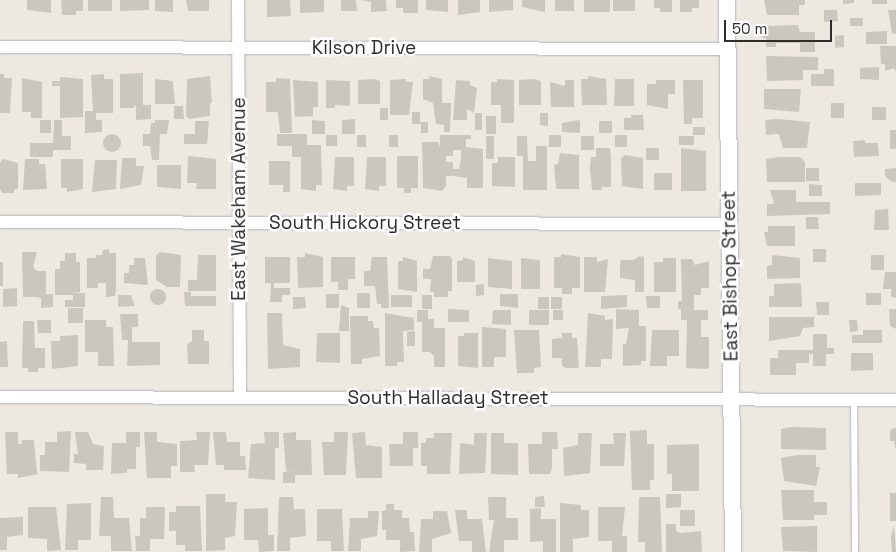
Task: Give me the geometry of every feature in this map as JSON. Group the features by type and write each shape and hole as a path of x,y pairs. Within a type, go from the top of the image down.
{"street":[{"name":"East Wakeham Avenue","path":"238,0 240,398"},
{"name":"East Bishop Street","path":"727,0 733,552"},
{"name":"Kilson Drive","path":"0,47 728,49"},
{"name":"South Hickory Street","path":"0,222 730,224"},
{"name":"South Halladay Street","path":"0,397 896,400"}],"lane":[{"path":"854,400 855,552"}],"building":[{"path":"27,0 51,0 51,13 27,10"},
{"path":"61,0 83,0 83,11 76,11 76,15 62,15"},
{"path":"88,0 112,0 112,11 88,11"},
{"path":"120,0 149,0 149,10 120,11"},
{"path":"155,0 173,0 173,12 155,11"},
{"path":"186,0 209,0 209,11 188,11"},
{"path":"267,0 290,0 291,16 267,17"},
{"path":"300,0 324,0 324,12 300,13"},
{"path":"341,0 356,0 357,11 341,11"},
{"path":"361,0 386,0 387,11 371,12 371,2"},
{"path":"396,0 418,0 418,13 403,13 403,8 396,8"},
{"path":"426,0 448,0 448,12 426,10"},
{"path":"458,0 480,0 480,12 458,15"},
{"path":"489,0 513,0 513,10 489,12"},
{"path":"522,0 545,0 545,12 522,7"},
{"path":"555,0 574,0 574,11 555,11"},
{"path":"584,0 610,0 610,12 584,12"},
{"path":"613,0 635,0 635,11 613,11"},
{"path":"654,0 672,0 672,12 660,12 660,8 654,8"},
{"path":"680,0 699,0 699,8 692,8 692,12 680,12"},
{"path":"764,0 805,0 805,5 799,5 799,15 767,15"},
{"path":"843,0 854,0 854,3 843,4"},
{"path":"872,0 887,0 887,4 872,4"},
{"path":"824,10 837,10 838,21 824,22"},
{"path":"888,10 896,10 896,34 892,33"},
{"path":"850,18 863,18 863,26 850,26"},
{"path":"798,25 800,32 815,32 815,52 800,52 800,43 776,43 776,47 766,47 766,38 762,38 765,26"},
{"path":"887,31 887,44 866,44 866,32"},
{"path":"844,35 844,47 835,48 835,36"},
{"path":"880,46 896,46 896,72 894,68 885,71 885,64 881,64"},
{"path":"766,56 818,57 818,70 803,70 803,80 767,81"},
{"path":"879,67 879,80 860,79 860,68"},
{"path":"824,69 834,69 834,86 811,86 811,74 824,74"},
{"path":"143,73 143,105 151,105 151,119 136,120 136,105 133,108 120,108 120,74"},
{"path":"0,74 4,74 4,78 12,78 10,113 0,113"},
{"path":"104,74 104,79 113,79 113,113 96,113 96,120 102,120 102,132 85,133 85,111 93,111 91,75"},
{"path":"210,76 212,103 210,103 210,116 189,119 186,116 187,79"},
{"path":"429,76 442,79 442,103 451,103 450,132 444,132 444,125 436,124 433,103 423,99 423,79 429,79"},
{"path":"588,76 606,79 607,105 582,105 581,79 588,79"},
{"path":"60,77 83,79 83,117 60,118 60,86 52,86 52,81 60,81"},
{"path":"22,78 42,82 42,118 31,118 31,112 22,112"},
{"path":"276,78 290,79 292,133 280,133 278,112 266,112 266,82 276,82"},
{"path":"155,79 173,81 175,104 155,104"},
{"path":"374,79 380,81 380,104 358,104 358,80"},
{"path":"406,79 406,82 413,82 409,115 390,115 390,80"},
{"path":"497,79 514,80 514,123 501,123 501,105 491,105 491,82 497,82"},
{"path":"535,79 541,81 541,105 519,105 519,80"},
{"path":"615,79 634,79 634,106 614,106"},
{"path":"293,80 318,82 318,107 313,107 313,116 295,117"},
{"path":"326,80 350,81 350,106 335,105 335,108 326,108"},
{"path":"456,80 470,81 470,85 477,88 474,113 467,109 467,120 453,120"},
{"path":"565,80 574,80 574,107 551,107 550,82 565,86"},
{"path":"656,80 675,80 675,94 668,94 668,109 647,105 647,84 656,84"},
{"path":"683,80 703,80 703,118 692,118 692,124 684,124"},
{"path":"764,89 801,89 799,112 764,109"},
{"path":"831,103 844,103 844,118 831,118"},
{"path":"174,106 183,106 184,119 174,119"},
{"path":"872,107 886,107 886,120 872,120"},
{"path":"380,108 388,108 388,120 380,120"},
{"path":"412,112 420,112 420,122 428,122 428,133 421,133 421,124 412,124"},
{"path":"475,113 482,113 482,130 475,130"},
{"path":"540,113 548,113 548,126 540,125"},
{"path":"631,115 643,115 644,130 624,130 624,118 631,118"},
{"path":"486,116 496,116 496,134 486,134"},
{"path":"355,119 355,134 342,134 342,120"},
{"path":"778,119 810,122 807,148 783,148 779,134 766,135 765,120"},
{"path":"40,120 51,120 51,133 40,133"},
{"path":"54,120 62,120 62,136 71,136 71,150 53,150 53,157 30,157 30,143 53,143"},
{"path":"155,120 169,120 167,134 160,134 159,160 152,160 150,146 143,146 143,134 150,134 151,123 155,123"},
{"path":"312,120 325,121 325,134 312,134"},
{"path":"580,120 580,133 562,132 562,123"},
{"path":"195,121 209,121 207,144 184,144 184,134 195,134"},
{"path":"599,121 612,121 612,133 599,133"},
{"path":"693,127 705,127 705,135 693,135"},
{"path":"890,130 896,130 896,149 890,149"},
{"path":"112,134 118,137 121,143 118,149 112,152 106,149 103,143 106,137"},
{"path":"277,134 307,134 307,145 321,145 322,185 316,185 316,191 301,189 301,157 292,157 292,146 277,146"},
{"path":"326,135 337,135 337,146 326,146"},
{"path":"357,135 366,135 366,147 357,147"},
{"path":"389,135 398,135 398,147 389,147"},
{"path":"440,135 471,135 471,139 466,139 466,147 483,149 483,188 467,188 467,178 446,176 446,186 442,191 423,188 422,142 438,142 440,147","holes":["453,150 461,150 459,169 453,169 453,162 446,162 446,156 453,156"]},
{"path":"549,135 561,135 561,147 549,147"},
{"path":"615,135 627,135 627,147 615,147"},
{"path":"486,136 494,136 494,159 486,159"},
{"path":"517,136 527,136 528,161 536,161 536,146 547,146 547,190 523,190 523,156 517,156"},
{"path":"581,136 594,136 594,150 581,150"},
{"path":"679,136 694,136 694,145 679,145"},
{"path":"865,140 865,143 878,143 879,156 854,157 853,141"},
{"path":"596,148 610,148 611,187 602,187 602,190 592,190 591,157 596,157"},
{"path":"646,148 659,148 659,160 646,160"},
{"path":"681,148 706,151 706,191 681,191"},
{"path":"560,153 579,155 579,189 556,189 554,165 558,164"},
{"path":"625,155 643,158 643,189 622,186 621,158"},
{"path":"188,156 216,159 216,189 196,189 197,183 187,183"},
{"path":"397,156 418,156 418,188 411,188 411,193 404,193 404,188 397,188"},
{"path":"335,157 354,157 354,186 347,186 347,191 333,189"},
{"path":"367,157 386,157 386,186 379,186 379,191 365,189"},
{"path":"498,157 515,157 515,187 492,186 492,163 498,163"},
{"path":"800,157 805,162 805,182 767,182 766,159"},
{"path":"122,158 136,158 136,166 144,166 141,185 120,189"},
{"path":"3,159 18,163 18,189 14,189 14,193 2,193 0,189 0,163"},
{"path":"25,159 39,159 39,164 45,164 47,189 23,190"},
{"path":"61,159 83,159 83,189 67,192 67,188 61,188"},
{"path":"95,160 117,160 116,189 92,192"},
{"path":"269,161 290,161 290,192 283,192 283,185 269,185"},
{"path":"157,165 181,165 181,189 157,187"},
{"path":"806,168 819,168 819,181 806,181"},
{"path":"896,168 896,182 892,182 885,176 885,169"},
{"path":"654,173 672,173 672,190 654,190"},
{"path":"855,183 881,183 881,195 855,196"},
{"path":"809,184 822,185 822,196 809,196"},
{"path":"770,190 796,190 796,202 830,202 830,214 767,216 767,204 774,204"},
{"path":"888,209 889,230 874,230 875,210"},
{"path":"806,217 818,217 819,229 806,229"},
{"path":"768,226 795,226 795,246 767,246 764,232 768,232"},
{"path":"109,249 109,253 116,253 116,289 115,296 106,297 106,283 98,283 98,288 87,288 87,258 96,258 96,255 102,255 103,250"},
{"path":"813,249 826,249 826,262 813,262"},
{"path":"22,252 37,252 33,267 37,271 46,271 46,294 53,294 53,307 41,308 41,298 23,297"},
{"path":"160,252 181,255 180,287 167,287 156,280 156,255"},
{"path":"65,253 76,253 76,262 80,262 80,292 72,293 85,293 85,307 65,307 65,300 73,300 73,295 55,295 55,269 60,269 60,261 65,261"},
{"path":"305,253 323,257 323,287 298,288 297,257 305,257"},
{"path":"561,254 580,257 580,288 572,288 572,294 562,294 562,288 554,288 554,257 561,257"},
{"path":"198,255 216,255 216,291 188,291 188,280 197,280"},
{"path":"772,255 800,258 800,278 767,279 767,266 772,265"},
{"path":"871,255 884,255 884,270 871,270"},
{"path":"433,256 450,256 452,259 452,291 448,291 448,297 434,297 434,292 430,292 431,279 423,279 423,269 430,269"},
{"path":"640,256 644,257 644,292 635,292 635,280 620,278 620,264 621,260 633,260"},
{"path":"265,257 290,257 290,283 274,283 274,288 290,288 290,295 282,295 282,302 270,302 271,283 265,283"},
{"path":"331,257 355,257 355,279 348,279 348,290 338,290 338,282 331,282"},
{"path":"372,257 387,257 389,308 381,308 381,304 377,304 375,286 364,286 364,271 370,271"},
{"path":"403,257 417,261 417,292 398,289 398,261 403,261"},
{"path":"463,257 475,261 475,282 457,282 457,261 463,260"},
{"path":"584,257 597,257 597,262 608,259 605,292 584,292"},
{"path":"134,258 145,258 148,285 124,283 124,273 129,273 129,265 134,265"},
{"path":"488,258 512,261 512,289 488,287"},
{"path":"521,258 540,260 540,289 521,289"},
{"path":"663,258 676,258 676,292 654,292 654,262 663,262"},
{"path":"681,259 692,259 695,265 709,261 709,288 701,288 701,295 694,295 694,310 708,310 708,320 701,320 701,337 709,337 709,368 706,369 686,368 687,320 681,320 681,309 678,309 678,301 682,301"},
{"path":"0,262 3,262 3,286 0,286"},
{"path":"885,272 896,272 896,298 891,297 891,289 883,289"},
{"path":"801,283 802,307 769,307 769,296 774,296 774,284"},
{"path":"484,284 484,295 476,296 476,285"},
{"path":"17,288 17,306 3,307 3,289"},
{"path":"155,289 161,289 166,294 164,303 155,305 150,300 150,294"},
{"path":"184,292 191,292 191,296 216,296 216,306 185,306"},
{"path":"357,293 370,293 370,308 357,308"},
{"path":"866,293 881,293 881,305 866,305"},
{"path":"326,294 339,294 339,308 326,308"},
{"path":"500,294 518,294 518,308 500,306"},
{"path":"118,295 131,295 135,306 118,307"},
{"path":"391,295 412,295 412,307 391,307"},
{"path":"422,295 432,295 432,309 422,309"},
{"path":"627,295 627,307 601,309 601,296"},
{"path":"646,296 660,296 660,308 647,308"},
{"path":"293,297 305,297 306,308 293,309"},
{"path":"538,297 549,297 549,309 538,309"},
{"path":"551,297 562,297 562,309 551,309"},
{"path":"816,302 829,302 829,315 817,315"},
{"path":"341,305 349,308 349,331 339,331"},
{"path":"68,308 83,308 83,323 68,323"},
{"path":"448,309 469,310 469,322 448,322"},
{"path":"616,309 639,310 639,326 646,326 646,361 641,361 641,365 623,366 623,344 626,344 629,328 616,329"},
{"path":"889,309 896,309 896,329 890,326"},
{"path":"417,310 428,310 428,319 434,319 434,328 445,328 445,367 434,367 434,356 430,352 422,352 422,322 417,322"},
{"path":"493,310 511,310 511,325 492,324"},
{"path":"529,310 549,310 549,325 529,325"},
{"path":"553,310 563,310 563,320 553,320"},
{"path":"267,313 282,313 283,345 300,349 300,367 268,369"},
{"path":"385,313 414,318 414,330 403,331 404,362 397,362 397,366 385,366"},
{"path":"588,313 605,316 605,320 613,319 612,359 601,359 601,367 585,367"},
{"path":"120,314 138,314 138,327 132,327 132,342 160,342 160,365 127,366 128,340 122,340"},
{"path":"350,316 368,316 368,321 373,321 374,328 379,328 380,356 362,359 362,364 351,364"},
{"path":"769,317 814,317 814,327 803,328 800,336 769,341"},
{"path":"37,320 51,320 51,333 38,333"},
{"path":"85,320 106,320 106,327 113,327 114,366 98,366 98,352 85,352"},
{"path":"849,320 857,320 858,331 850,332"},
{"path":"23,321 34,321 35,348 45,348 45,368 38,368 38,372 28,372 28,368 22,368"},
{"path":"482,327 506,329 506,357 494,357 494,367 482,367"},
{"path":"192,330 204,330 204,341 209,341 209,364 188,364 187,344 192,341"},
{"path":"514,330 539,330 541,367 534,368 534,373 517,373"},
{"path":"652,330 679,330 679,356 667,356 667,366 650,366"},
{"path":"863,330 882,330 882,343 852,343 852,335 863,335"},
{"path":"415,331 415,346 407,346 407,332"},
{"path":"317,333 340,333 340,363 316,362"},
{"path":"464,333 478,333 478,368 458,366 458,336 464,336"},
{"path":"562,333 572,333 572,338 577,338 579,368 566,368 562,366 562,358 552,358 552,339 562,338"},
{"path":"813,334 827,334 827,348 834,348 834,354 826,354 826,366 813,366 813,354 809,354 809,363 796,363 796,375 770,375 770,358 778,358 778,350 813,350"},
{"path":"78,335 78,366 52,369 51,341 60,341 60,336"},
{"path":"7,341 8,367 0,367 0,342"},
{"path":"851,353 873,353 873,370 851,371"},
{"path":"792,427 826,428 826,450 781,449 781,429"},
{"path":"896,428 896,450 894,441 890,441 890,430"},
{"path":"647,430 647,444 654,444 654,480 650,480 650,490 632,490 630,431"},
{"path":"71,431 69,472 40,471 40,455 45,455 45,442 57,442 57,432"},
{"path":"5,432 18,432 18,444 22,444 22,440 34,440 37,474 18,478 18,474 7,474"},
{"path":"75,432 88,432 93,444 104,446 103,470 86,470 86,464 74,463 74,454 78,454"},
{"path":"126,432 140,432 140,447 136,447 136,469 127,469 127,473 111,474 112,443 126,443"},
{"path":"144,432 157,432 157,442 177,444 177,466 171,466 171,478 147,478"},
{"path":"196,432 210,432 208,465 194,465 195,472 180,472 180,441 197,440"},
{"path":"213,432 226,432 227,442 240,442 240,456 245,456 246,470 224,470 224,465 216,465"},
{"path":"264,432 279,432 279,448 275,448 275,480 248,478 251,444 265,443"},
{"path":"296,432 296,440 311,440 312,475 295,475 295,483 283,483 283,472 296,470 286,471 283,433"},
{"path":"334,432 348,432 346,475 324,475 322,442 334,442"},
{"path":"365,432 366,445 382,447 382,478 356,478 352,433"},
{"path":"403,432 418,432 418,448 413,448 413,466 390,466 389,444 403,444"},
{"path":"542,432 557,432 558,449 552,449 552,468 550,474 529,474 528,444 542,444"},
{"path":"434,433 452,433 450,474 427,474 427,466 421,466 421,443 426,443 426,438 434,438"},
{"path":"474,433 487,433 485,473 459,474 460,443 474,445"},
{"path":"491,433 504,433 504,443 518,443 518,475 491,474"},
{"path":"578,433 592,433 590,473 564,476 563,448 578,445"},
{"path":"613,433 626,433 624,466 600,466 600,444 614,444"},
{"path":"699,444 699,491 672,491 672,474 667,474 667,445"},
{"path":"796,455 816,455 816,467 820,467 816,486 784,481 781,458"},
{"path":"781,490 814,490 814,502 827,502 827,515 814,515 814,520 783,520"},
{"path":"890,493 896,493 896,521 890,521"},
{"path":"206,494 225,494 225,502 237,502 235,536 225,538 225,550 206,551"},
{"path":"666,494 681,494 681,507 666,508"},
{"path":"544,496 545,507 535,507 535,497"},
{"path":"101,497 113,497 114,518 129,518 132,551 111,551 111,536 99,536"},
{"path":"279,497 293,497 294,509 305,509 306,536 290,538 290,551 277,551"},
{"path":"488,497 506,497 506,518 518,518 518,540 504,540 504,552 489,552 494,520 489,520"},
{"path":"639,497 660,497 662,552 645,552 645,542 638,542"},
{"path":"91,503 91,540 78,540 78,550 65,550 67,504"},
{"path":"560,503 581,505 581,510 589,510 589,537 573,539 573,552 560,552"},
{"path":"386,504 394,504 394,510 402,510 402,518 409,518 410,532 414,532 415,551 400,552 400,540 386,540 386,530 382,530 382,511 386,510"},
{"path":"176,506 200,506 202,551 185,551 185,545 176,545 176,531 169,531 169,512 176,512"},
{"path":"28,507 56,507 61,550 47,551 47,539 28,538"},
{"path":"146,507 165,507 164,539 150,539 150,551 136,551 135,536 140,536 140,518 146,518"},
{"path":"598,507 625,507 622,536 627,536 627,552 612,552 612,541 598,541"},
{"path":"268,508 268,535 274,535 274,551 259,552 258,540 244,540 244,509"},
{"path":"541,508 541,519 556,519 556,552 543,552 543,541 530,542 530,509"},
{"path":"317,509 342,509 344,551 331,551 331,541 317,541"},
{"path":"455,510 467,510 467,519 482,519 486,552 472,552 472,541 459,541"},
{"path":"680,510 695,510 695,526 680,526"},
{"path":"368,511 379,511 377,536 361,539 361,551 348,551 350,518 368,518"},
{"path":"433,511 447,511 451,533 432,539 432,552 419,552 421,519 433,519"},
{"path":"23,517 23,535 7,537 7,550 0,550 0,518"},
{"path":"666,524 676,524 676,531 681,533 701,531 702,552 666,552"},
{"path":"894,525 896,552 892,552 891,537"},
{"path":"817,526 817,552 783,551 781,527"}]}
